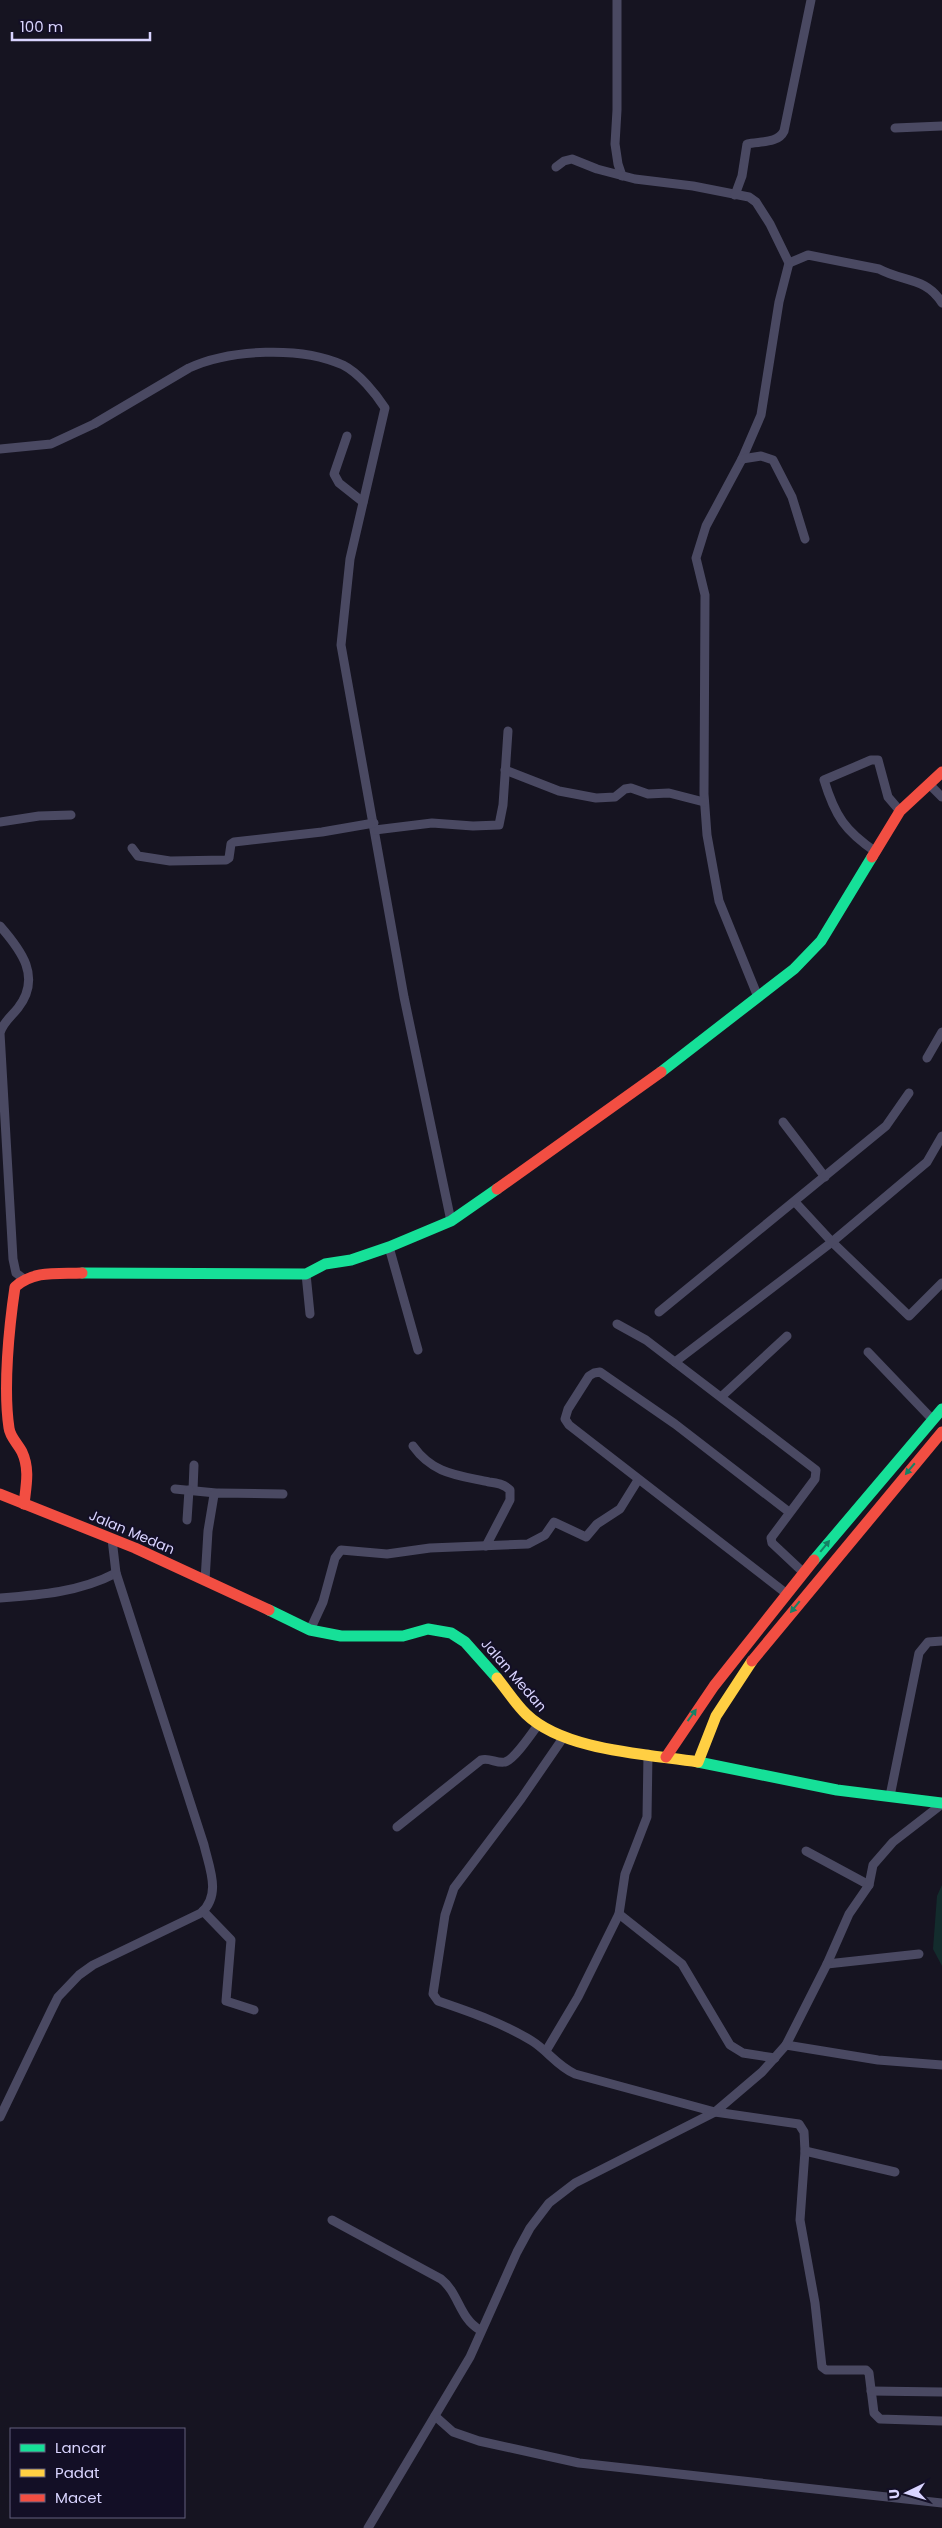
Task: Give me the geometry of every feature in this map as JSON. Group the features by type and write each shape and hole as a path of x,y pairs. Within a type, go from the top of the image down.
{"main road":[{"path":"24,1504 28,1472 22,1452 10,1432 6,1414 14,1287 24,1279 38,1274 202,1272 306,1274 325,1264 351,1260 389,1247 451,1221 678,1060 794,970 821,941 900,811 942,772"},
{"path":"666,1757 696,1709 787,1594 942,1409"},
{"path":"698,1762 713,1721 730,1689 832,1560 942,1432"},
{"name":"Jalan Medan","path":"0,1494 112,1539 205,1580 310,1630 341,1636 403,1636 428,1629 451,1633 465,1642 480,1657 515,1701 538,1725 563,1738 602,1747 698,1762 804,1784 942,1804"}],"street":[{"path":"617,0 617,110 615,144 622,176"},
{"path":"735,195 742,176 747,144 776,140 782,136 784,131 812,0"},
{"path":"895,128 942,126"},
{"path":"556,166 572,159 622,176 693,186 749,197 756,202 782,246 789,262 779,302 761,415 742,459 706,526 696,558 704,596 704,802 707,835 719,901 758,998"},
{"path":"789,262 808,255 879,269 889,274 923,284 932,290 942,303"},
{"path":"0,449 50,444 94,424 189,368 204,361 239,355 296,354 344,366 373,390 386,408 350,559 341,645 375,826 404,997 451,1221"},
{"path":"347,436 334,474 339,483 363,502"},
{"path":"742,459 761,456 773,460 794,502 805,539"},
{"path":"132,848 138,856 153,860 226,860 229,858 231,844 236,841 375,826 432,823 473,826 499,825 503,805 508,731"},
{"path":"876,852 856,838 837,816 824,780 871,760 878,760 888,797 900,811"},
{"path":"505,770 551,789 596,798 615,797 625,789 631,788 648,794 669,793 704,802"},
{"path":"930,785 942,797"},
{"path":"0,822 39,816 72,815"},
{"path":"0,926 21,950 28,977 28,985 20,1006 3,1025 0,1033 10,1175 13,1258 16,1273 24,1279"},
{"path":"927,1058 942,1032"},
{"path":"660,1312 886,1126 908,1093"},
{"path":"783,1122 825,1177"},
{"path":"675,1362 832,1242 927,1162 942,1136"},
{"path":"0,1175 10,1175"},
{"path":"795,1202 832,1242 910,1316 942,1283"},
{"path":"389,1247 418,1350"},
{"path":"306,1274 310,1314"},
{"path":"617,1324 641,1337 816,1470 816,1479 788,1512 771,1542 804,1573"},
{"path":"721,1397 787,1336"},
{"path":"868,1352 933,1420"},
{"path":"787,1594 638,1480 566,1422 568,1409 594,1373 603,1374 675,1424 788,1512"},
{"path":"413,1446 426,1462 437,1469 501,1484 510,1490 510,1500 486,1546"},
{"path":"187,1520 194,1466"},
{"path":"310,1630 323,1602 335,1558 341,1550 387,1554 430,1548 530,1543 545,1535 554,1522 586,1537 597,1524 620,1509 638,1480"},
{"path":"175,1489 216,1493 283,1494"},
{"path":"205,1580 208,1531 213,1496 216,1493"},
{"path":"0,2117 58,1998 79,1975 92,1965 203,1911 210,1903 213,1891 204,1845 116,1573 112,1539"},
{"path":"0,1598 69,1591 102,1581 116,1573"},
{"path":"890,1796 919,1653 928,1642 942,1641"},
{"path":"397,1827 481,1760 503,1762 509,1760 538,1725"},
{"path":"563,1738 521,1800 454,1888 445,1915 432,1988 433,1994 438,2001 520,2034 546,2051 559,2065 575,2074 715,2112 799,2124 804,2132 805,2151 800,2220 815,2303 822,2366 826,2370 866,2370 869,2373 874,2413 880,2418 942,2421"},
{"path":"546,2051 578,1997 619,1914 624,1874 647,1817 648,1754"},
{"path":"368,2528 470,2357 480,2330 517,2252 530,2228 549,2203 575,2183 715,2112 762,2072 786,2045 827,1964 848,1914 870,1885 873,1865 892,1842 942,1804"},
{"path":"806,1851 870,1885"},
{"path":"203,1911 231,1940 226,2001 254,2010"},
{"path":"619,1914 682,1964 725,2038 734,2049 743,2053 775,2058"},
{"path":"827,1964 919,1954"},
{"path":"786,2045 878,2060 942,2065"},
{"path":"805,2151 896,2172"},
{"path":"332,2220 441,2278 451,2288 465,2318 480,2330"},
{"path":"871,2391 942,2392"},
{"path":"435,2416 453,2432 479,2441 579,2463 942,2503"}],"green space":[{"path":"942,1885 942,1966 933,1949 937,1896"}],"traffic: fast":[{"path":"661,1072 794,969 821,941 872,857"},
{"path":"82,1273 306,1274 325,1264 351,1260 389,1247 451,1221 497,1189"},
{"path":"814,1560 942,1409"},
{"path":"269,1610 310,1630 341,1636 403,1636 428,1629 451,1633 465,1642 497,1678"},
{"path":"698,1762 837,1790 942,1803"}],"traffic: slow":[{"path":"497,1678 526,1714 542,1726 562,1736 607,1749 698,1762 716,1716 752,1661"}],"traffic: jam":[{"path":"872,857 900,811 942,772"},
{"path":"497,1189 661,1072"},
{"path":"24,1504 27,1478 26,1465 22,1452 12,1437 7,1412 9,1339 15,1287 38,1275 82,1273"},
{"path":"752,1661 942,1432"},
{"path":"0,1494 135,1548 269,1610"},
{"path":"666,1757 714,1686 814,1560"}]}
